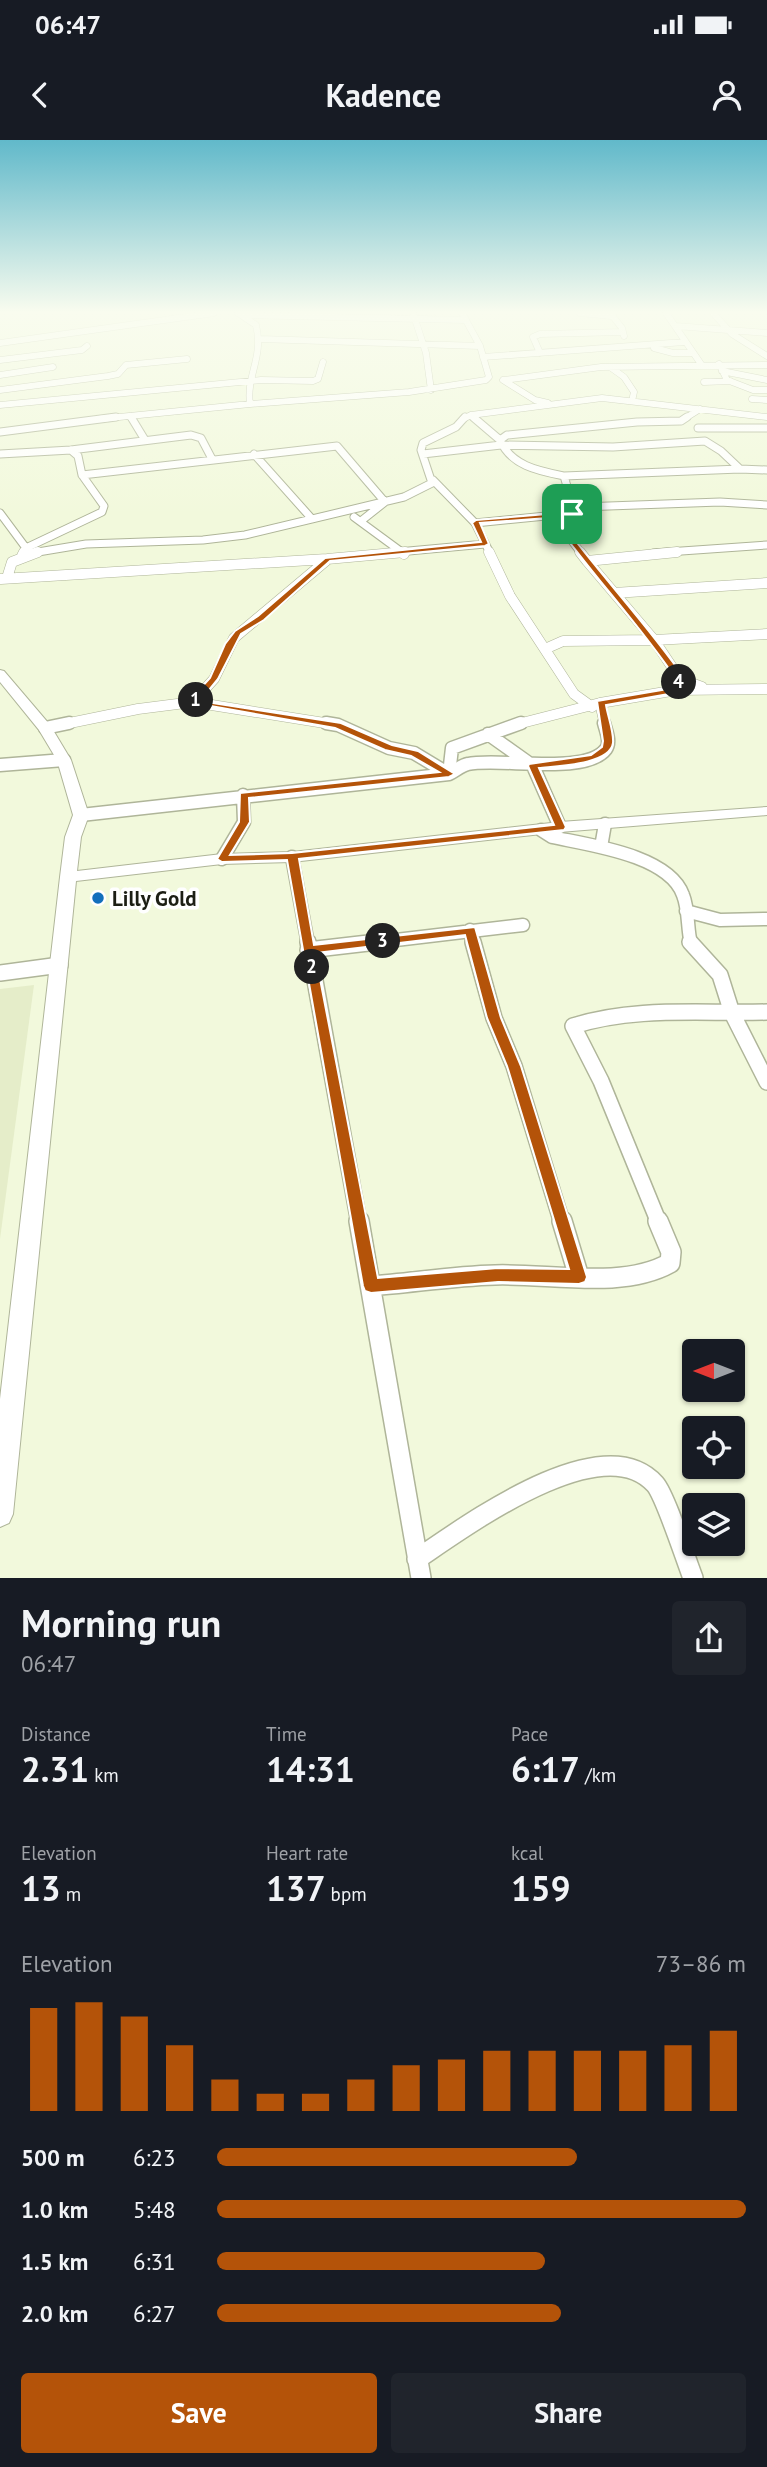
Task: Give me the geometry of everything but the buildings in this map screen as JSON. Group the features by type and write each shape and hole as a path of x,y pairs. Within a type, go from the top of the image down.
{"main road":[{"path":"0,674 45,727 64,760 81,815 73,837 68,877 0,1514"},
{"path":"68,877 222,859 292,857 560,827 767,811"}],"street":[{"path":"0,390 76,380"},
{"path":"0,405 251,382 313,380"},
{"path":"429,380 431,390"},
{"path":"0,432 250,404 431,390 485,380"},
{"path":"504,380 520,388 537,402 555,404"},
{"path":"627,380 634,392 632,401"},
{"path":"704,382 730,381 753,390 767,390"},
{"path":"250,404 251,382"},
{"path":"81,815 449,774 468,764 533,766 594,758 606,749 608,741 596,705 574,694 510,596 475,523 433,480 423,454 423,443 456,427 465,417 471,415 595,398 767,417"},
{"path":"752,400 767,400"},
{"path":"500,442 507,435 575,427 685,420 700,409"},
{"path":"471,415 526,466 564,477 767,470"},
{"path":"130,416 140,428 145,440"},
{"path":"423,454 500,442 613,447 710,438 685,420"},
{"path":"698,428 767,428"},
{"path":"2,456 197,436 212,459"},
{"path":"705,440 740,469"},
{"path":"82,475 337,446 385,502"},
{"path":"3,579 12,562 24,552 102,512 104,506 82,475 78,456 71,450"},
{"path":"254,454 312,519"},
{"path":"564,477 569,494 581,507"},
{"path":"24,552 53,547 227,538 385,502 424,489 433,480"},
{"path":"361,521 385,502"},
{"path":"558,522 581,507 720,502 767,505"},
{"path":"0,513 24,552"},
{"path":"344,513 361,521 366,528 404,554"},
{"path":"475,523 572,514"},
{"path":"542,516 558,522 587,561 654,640 679,685"},
{"path":"3,579 404,554 485,544"},
{"path":"587,561 616,556 767,545"},
{"path":"193,702 214,679 238,633 261,618 327,559"},
{"path":"614,593 767,583"},
{"path":"545,649 562,641 766,635"},
{"path":"449,774 452,748 502,728 679,685 707,689 767,689"},
{"path":"45,727 138,709 193,702 338,725 389,748 414,753 449,774"},
{"path":"488,734 533,766 560,827"},
{"path":"0,765 64,760"},
{"path":"222,859 244,822 243,795"},
{"path":"601,847 605,824"},
{"path":"541,830 552,837 630,855 671,876 684,896 691,945 720,975 732,1013 767,1082"},
{"path":"292,857 371,1286 419,1568 498,1505 543,1482 579,1472 626,1466 647,1473 656,1485 693,1578"},
{"path":"685,911 720,920 767,919"},
{"path":"308,950 523,925"},
{"path":"470,930 494,1018 514,1066 579,1277"},
{"path":"0,973 60,965"},
{"path":"371,1286 498,1275 579,1277 642,1275 660,1271 670,1263 671,1252 601,1081 573,1026 604,1017 767,1012"}],"shaded area":[{"path":"34,985 0,1239 0,989"}],"place":[{"name":"Lilly Gold","path":"98,898"}],"route":[{"path":"572,514 478,521 475,523 485,544 327,559 302,579 269,612 238,633 214,679 193,702 338,725 389,748 414,753 449,774 243,795 244,822 222,859 292,857 308,950 323,1018 371,1286 498,1275 579,1277 514,1066 494,1018 470,930 308,950 304,924 292,857 560,827 533,766 594,758 606,749 608,741 600,703 677,690 680,679 654,640 595,573 558,522 572,514"}]}
